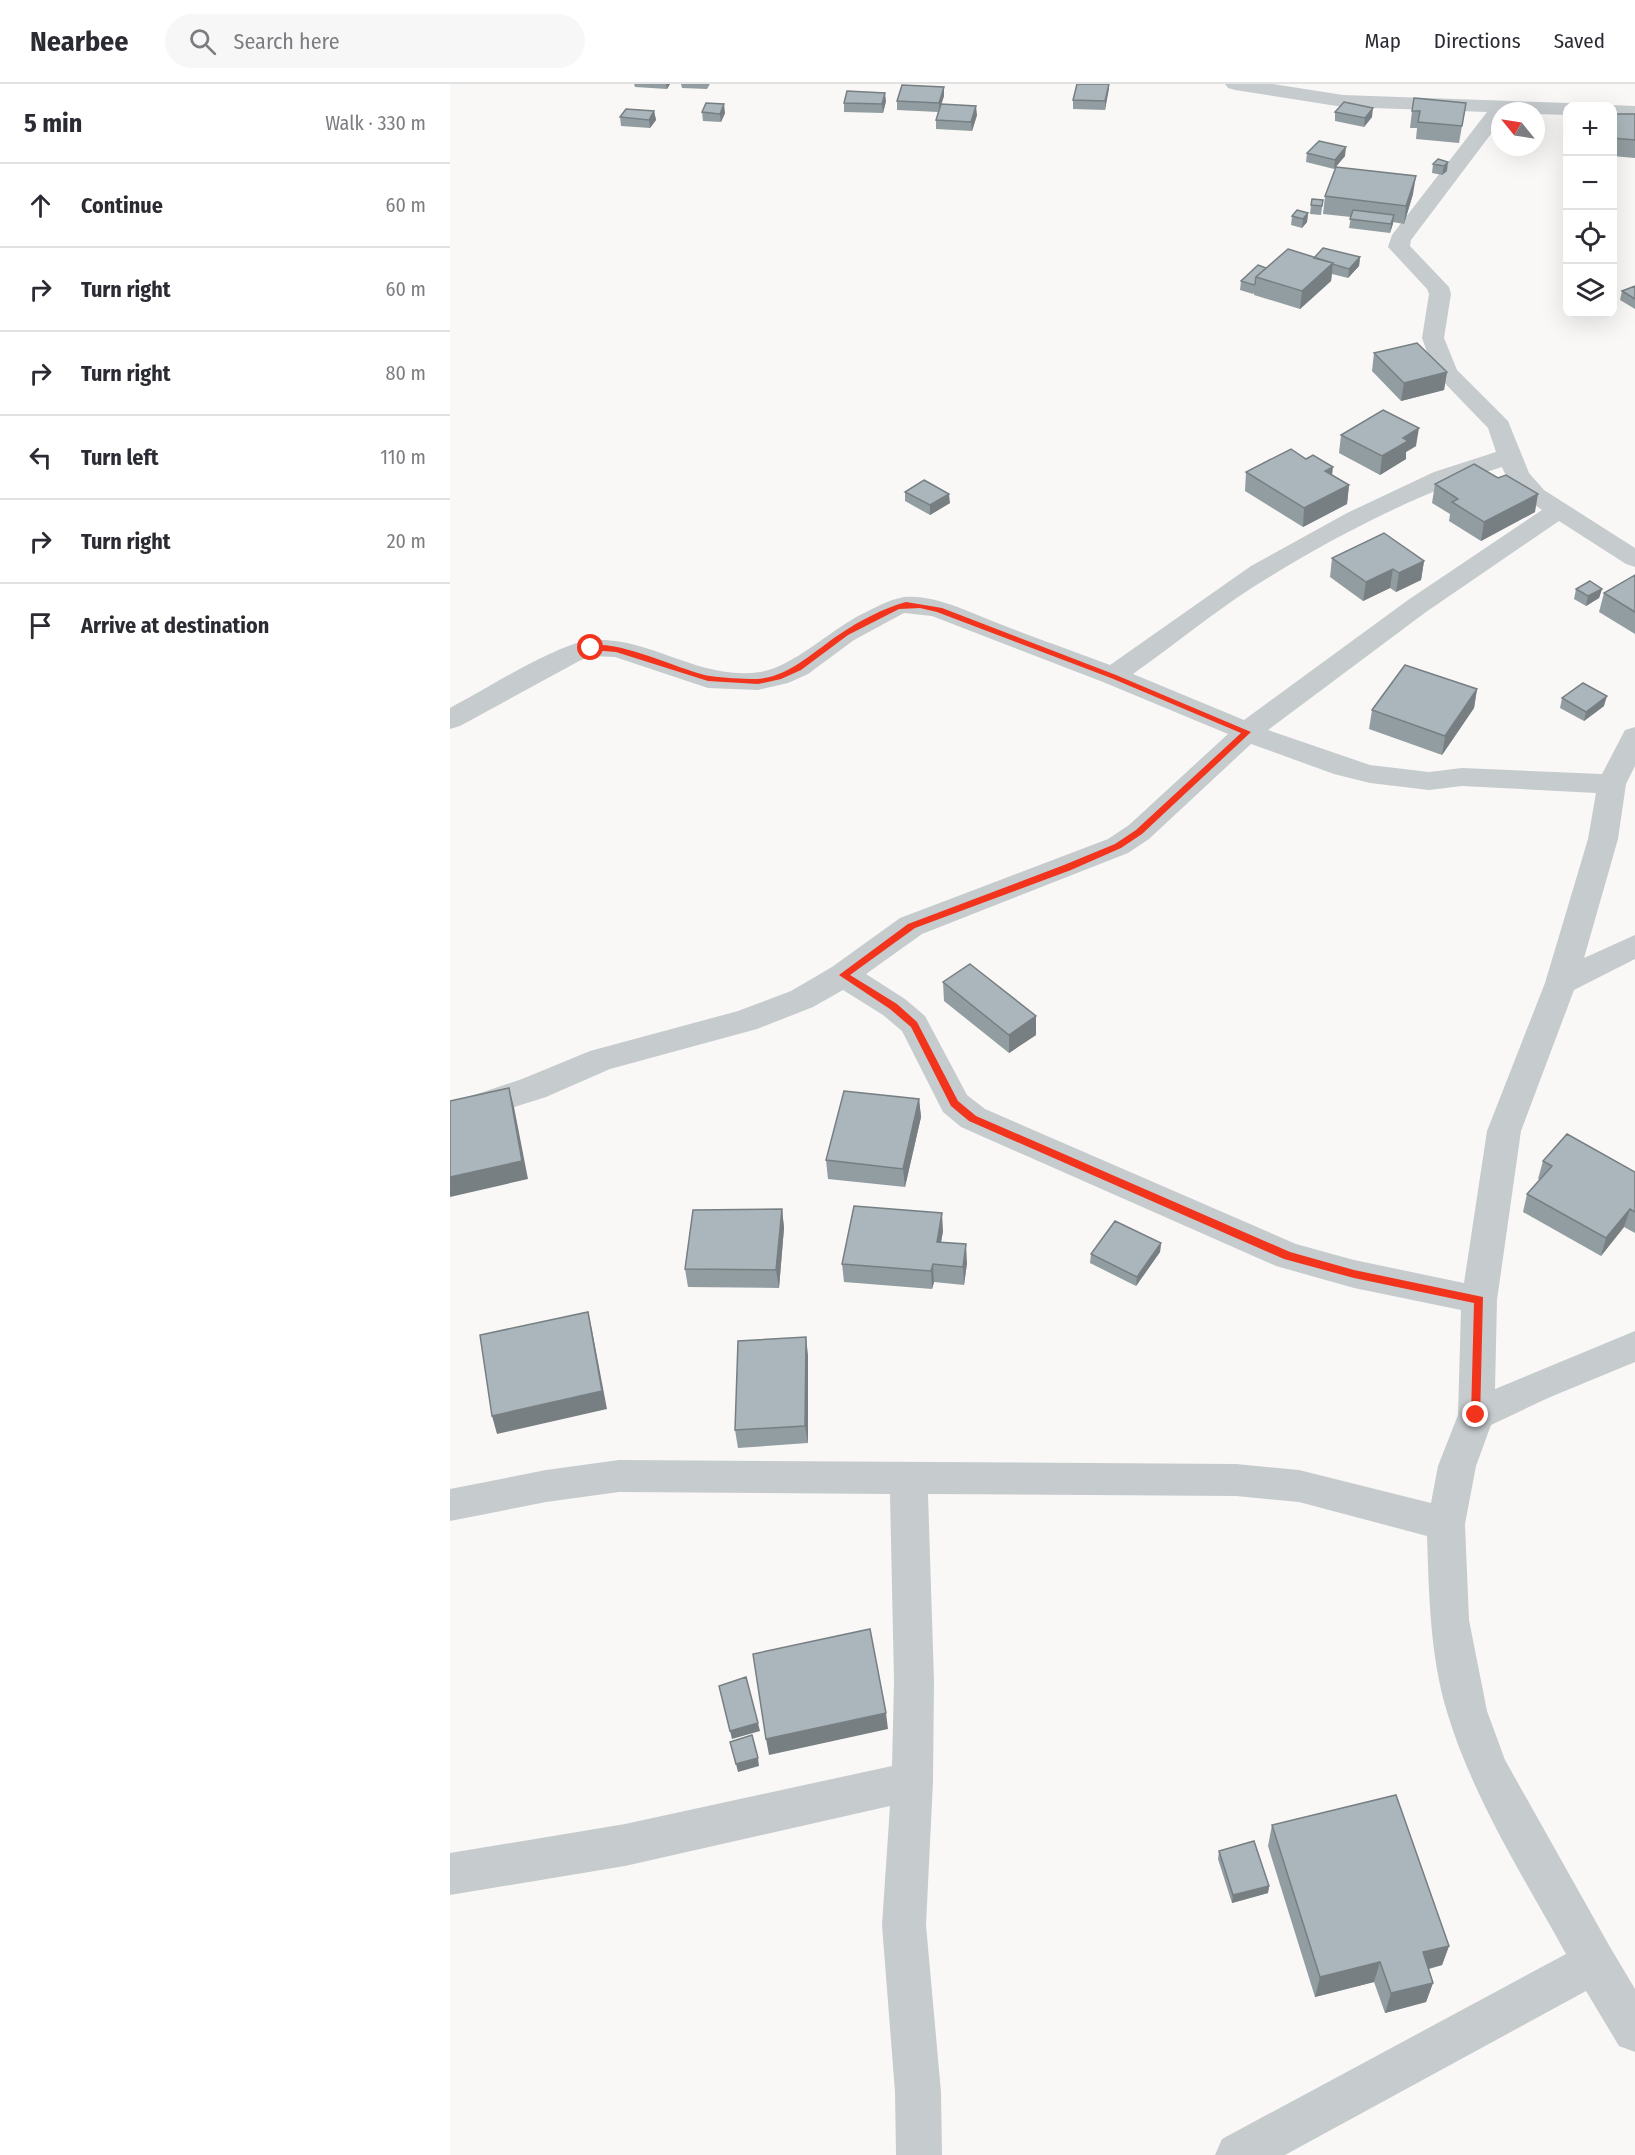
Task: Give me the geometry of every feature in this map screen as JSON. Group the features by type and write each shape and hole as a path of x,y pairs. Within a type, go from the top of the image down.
{"street":[{"path":"1235,84 1343,101 1491,106"},
{"path":"1545,108 1563,109"},
{"path":"1617,111 1635,112"},
{"path":"1491,120 1400,240 1399,247 1438,287 1440,294 1433,338 1446,372 1499,426 1517,475 1526,487 1635,559"},
{"path":"1113,676 1207,607 1260,572 1327,534 1443,477 1510,456"},
{"path":"450,1115 534,1088 601,1059 746,1021 802,999 843,975 912,926 1118,846 1148,825 1247,732 1426,600 1558,510"},
{"path":"450,720 571,654 591,648 616,649 708,679 758,681 778,677 798,668 845,634 896,607 906,605 939,610 1113,676 1247,732 1370,774 1429,781 1462,777 1612,784"},
{"path":"1635,736 1612,784 1603,839 1561,983 1504,1131 1479,1300 1476,1415 1457,1466 1446,1524 1449,1620 1467,1711 1488,1769 1594,1963 1635,2030"},
{"path":"1561,983 1635,946"},
{"path":"843,975 894,1007 914,1024 955,1103 973,1118 1288,1256 1354,1274 1479,1300"},
{"path":"1476,1415 1535,1387 1635,1346"},
{"path":"450,1504 546,1486 619,1476 1236,1480 1299,1486 1446,1524"},
{"path":"909,1478 914,1681 912,1781 904,1925 918,2092 919,2155"},
{"path":"450,1874 625,1845 912,1781"},
{"path":"1238,2155 1594,1963"}],"building":[{"path":"1077,84 1109,84 1105,101 1073,100"},
{"path":"902,85 944,87 939,103 897,101"},
{"path":"847,91 885,93 882,104 844,103"},
{"path":"1414,98 1466,103 1462,126 1418,122 1420,111 1412,111"},
{"path":"1344,102 1373,108 1365,118 1335,112"},
{"path":"706,103 724,104 720,114 702,112"},
{"path":"941,104 976,106 971,122 936,120"},
{"path":"626,109 654,111 649,120 620,117"},
{"path":"1617,114 1635,114 1635,140 1617,138"},
{"path":"1319,141 1346,147 1335,160 1307,153"},
{"path":"1438,159 1448,162 1444,166 1433,164"},
{"path":"1336,167 1416,176 1406,206 1325,196"},
{"path":"1312,199 1323,200 1322,206 1311,205"},
{"path":"1297,210 1308,213 1303,219 1292,216"},
{"path":"1353,210 1394,215 1391,224 1350,219"},
{"path":"1323,248 1360,257 1349,269 1314,258"},
{"path":"1288,249 1333,263 1302,291 1256,277"},
{"path":"1258,265 1266,268 1256,277 1254,285 1241,281"},
{"path":"1635,286 1635,299 1622,291"},
{"path":"1417,343 1447,372 1404,383 1374,353"},
{"path":"1383,410 1419,428 1403,438 1408,441 1382,456 1341,435"},
{"path":"1291,449 1306,459 1313,455 1333,467 1325,471 1349,485 1304,508 1246,472"},
{"path":"1474,464 1498,478 1506,475 1538,494 1484,522 1452,502 1458,499 1435,484"},
{"path":"924,480 949,494 930,505 905,492"},
{"path":"1384,533 1424,561 1399,573 1393,569 1366,582 1332,558"},
{"path":"1635,575 1635,612 1604,593"},
{"path":"1590,581 1602,589 1588,596 1576,589"},
{"path":"1405,665 1477,689 1445,736 1372,710"},
{"path":"1583,683 1607,696 1586,712 1562,698"},
{"path":"970,964 1036,1016 1009,1035 943,982"},
{"path":"509,1088 522,1161 450,1177 450,1101"},
{"path":"844,1091 919,1099 903,1169 826,1160"},
{"path":"1567,1134 1635,1172 1635,1212 1630,1209 1606,1238 1527,1194 1552,1166 1543,1161"},
{"path":"854,1206 942,1213 937,1242 966,1244 963,1267 933,1264 931,1271 842,1264"},
{"path":"782,1209 776,1270 685,1269 693,1210"},
{"path":"1115,1221 1161,1243 1137,1277 1091,1254"},
{"path":"588,1312 602,1391 492,1416 480,1335"},
{"path":"806,1337 805,1426 735,1430 738,1341"},
{"path":"870,1629 886,1713 766,1739 753,1654"},
{"path":"746,1677 758,1723 730,1731 719,1686"},
{"path":"752,1735 758,1758 736,1764 730,1742"},
{"path":"1396,1795 1449,1946 1423,1952 1433,1983 1391,1993 1380,1962 1320,1977 1272,1825"},
{"path":"1254,1841 1269,1886 1233,1895 1219,1851"}],"route":[{"path":"591,648 616,649 708,679 758,681 778,677 798,668 845,634 896,607 920,606 939,610 1113,676 1247,732 1139,832 1118,846 912,926 843,975 894,1007 914,1024 955,1103 973,1118 1288,1256 1354,1274 1479,1300 1476,1415"}]}
